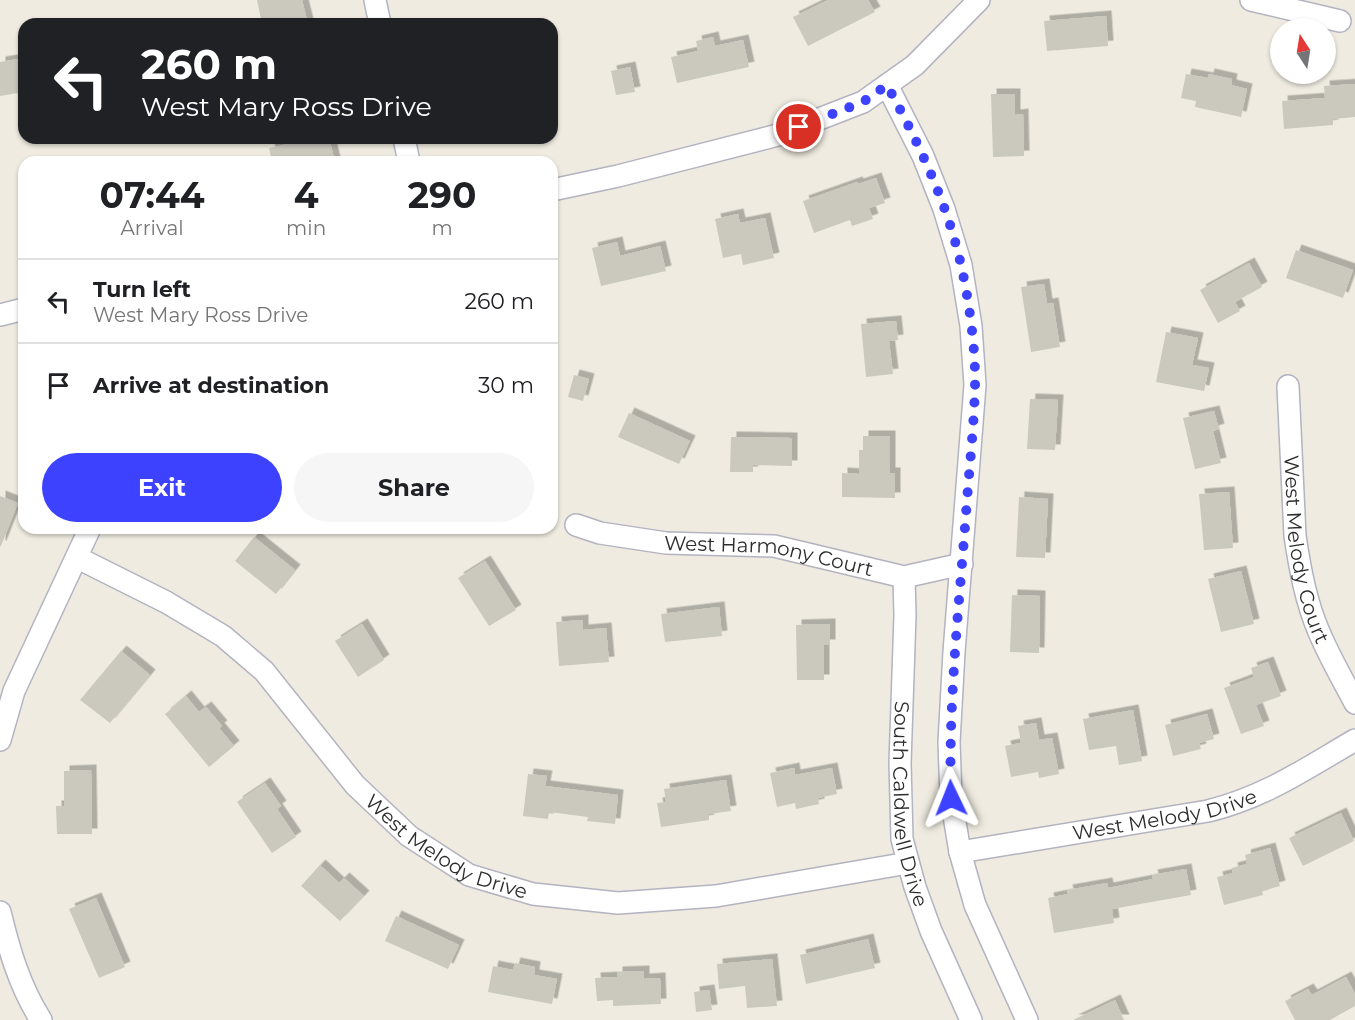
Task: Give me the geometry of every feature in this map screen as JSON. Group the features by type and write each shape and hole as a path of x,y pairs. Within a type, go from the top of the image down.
{"street":[{"path":"375,0 379,18"},
{"path":"558,189 618,176 778,135 863,102 915,65 979,0"},
{"path":"1251,0 1341,21"},
{"name":"South Caldwell Drive","path":"887,85 923,156 944,209 961,265 971,326 975,385 954,652 949,742 951,798 960,852 975,905 1027,1020"},
{"path":"0,315 18,310"},
{"name":"West Melody Court","path":"1288,386 1295,536 1299,561 1319,632 1355,703"},
{"name":"West Harmony Court","path":"576,525 600,533 666,543 774,546 904,578 962,564"},
{"path":"0,740 14,691 88,534"},
{"name":"West Melody Drive","path":"78,558 166,602 223,636 264,671 355,785 409,836 469,874 533,894 618,903 717,896 908,863"},
{"name":"South Caldwell Drive","path":"904,578 900,763 902,838 915,887 931,931 971,1020"},
{"name":"West Melody Drive","path":"960,852 1233,805 1272,789 1355,740"},
{"path":"0,912 9,952 30,1003 41,1020"}],"building":[{"path":"257,0 302,0 306,18 261,18"},
{"path":"828,0 868,0 875,12 808,46 793,17"},
{"path":"1106,16 1108,46 1047,51 1044,21"},
{"path":"713,37 715,46 743,40 749,67 677,83 671,57 698,51 696,41"},
{"path":"18,59 18,93 0,96 0,62"},
{"path":"630,67 635,92 616,95 611,71"},
{"path":"1186,74 1208,78 1209,74 1232,79 1231,85 1247,89 1241,117 1195,107 1196,101 1181,98"},
{"path":"1355,84 1355,117 1333,119 1333,125 1284,129 1282,101 1325,98 1324,86"},
{"path":"991,94 1015,94 1015,115 1023,114 1024,156 993,157"},
{"path":"288,144 330,144 334,156 271,156 269,148"},
{"path":"876,178 885,203 869,208 873,219 852,226 850,220 814,233 803,201 857,182 858,184"},
{"path":"738,214 740,223 765,218 774,258 743,265 741,254 723,258 715,219"},
{"path":"617,242 620,256 660,246 666,271 601,286 592,248"},
{"path":"1296,250 1353,270 1343,298 1286,278"},
{"path":"1249,263 1262,287 1235,302 1240,311 1218,323 1200,290"},
{"path":"1044,284 1047,304 1053,303 1060,347 1031,352 1021,287"},
{"path":"896,321 898,340 889,341 893,374 866,377 861,324"},
{"path":"1166,332 1198,338 1192,365 1209,368 1204,391 1156,382"},
{"path":"574,375 589,379 583,401 568,397"},
{"path":"1030,399 1058,400 1055,450 1027,449"},
{"path":"1214,411 1219,429 1213,431 1221,463 1195,469 1183,418"},
{"path":"629,413 690,441 679,464 618,437"},
{"path":"863,436 890,436 890,473 895,473 895,498 842,497 842,473 859,474 859,450 863,450"},
{"path":"731,437 792,438 792,466 753,465 753,472 730,472"},
{"path":"1229,492 1233,548 1204,550 1199,494"},
{"path":"0,496 18,503 1,546 0,546"},
{"path":"1019,497 1048,499 1045,558 1016,557"},
{"path":"254,537 295,570 276,594 235,561"},
{"path":"485,561 516,610 489,626 458,578"},
{"path":"1241,571 1254,624 1221,632 1208,579"},
{"path":"1012,595 1040,596 1039,653 1010,652"},
{"path":"719,607 722,636 665,642 661,614"},
{"path":"583,620 583,630 606,628 609,662 559,666 556,622"},
{"path":"362,624 384,660 358,677 335,641"},
{"path":"830,624 830,645 824,645 824,680 797,680 796,625"},
{"path":"121,651 150,675 110,723 80,700"},
{"path":"1268,662 1281,696 1256,705 1264,726 1241,734 1224,688 1254,677 1251,668"},
{"path":"186,696 199,712 206,707 222,726 219,728 234,746 209,767 165,714"},
{"path":"1133,710 1142,761 1119,765 1116,746 1089,750 1083,719"},
{"path":"1207,714 1214,739 1199,743 1201,749 1173,756 1165,725"},
{"path":"1036,723 1039,740 1052,738 1059,774 1039,778 1038,772 1011,777 1005,746 1021,743 1018,726"},
{"path":"794,768 795,775 832,768 837,794 818,798 819,804 796,809 795,803 777,807 770,773"},
{"path":"91,770 92,834 57,834 56,806 64,806 64,771"},
{"path":"528,774 547,776 545,786 618,795 615,824 587,821 588,817 549,812 548,819 523,816"},
{"path":"726,780 731,811 709,814 709,820 661,827 657,803 666,802 664,789"},
{"path":"265,783 281,806 277,809 296,837 272,853 237,802"},
{"path":"1341,813 1354,841 1303,866 1289,838"},
{"path":"1270,848 1280,886 1262,891 1263,895 1224,905 1217,877 1233,873 1232,868 1247,864 1245,855"},
{"path":"320,865 339,883 344,878 364,896 340,921 301,886"},
{"path":"1186,869 1191,895 1112,909 1114,923 1054,933 1048,898 1068,894 1067,890 1107,883 1108,888 1153,879 1152,875"},
{"path":"96,898 125,967 99,978 69,909"},
{"path":"396,916 459,945 448,969 385,941"},
{"path":"868,939 875,968 806,984 800,955"},
{"path":"772,959 777,1006 747,1008 745,986 719,989 717,964"},
{"path":"515,963 535,967 534,975 557,979 552,1004 488,992 493,966 513,970"},
{"path":"644,971 644,979 660,978 661,1004 613,1006 613,1000 597,1001 595,978 617,977 617,972"},
{"path":"1346,977 1355,994 1355,1006 1330,1020 1295,1020 1285,1001 1308,989 1312,995"},
{"path":"709,990 712,1010 696,1012 694,992"},
{"path":"1115,1000 1124,1020 1073,1020"}],"route":[{"path":"799,127 863,102 887,85 923,156 944,209 961,265 971,326 975,385 954,652 949,742 951,798"}]}
